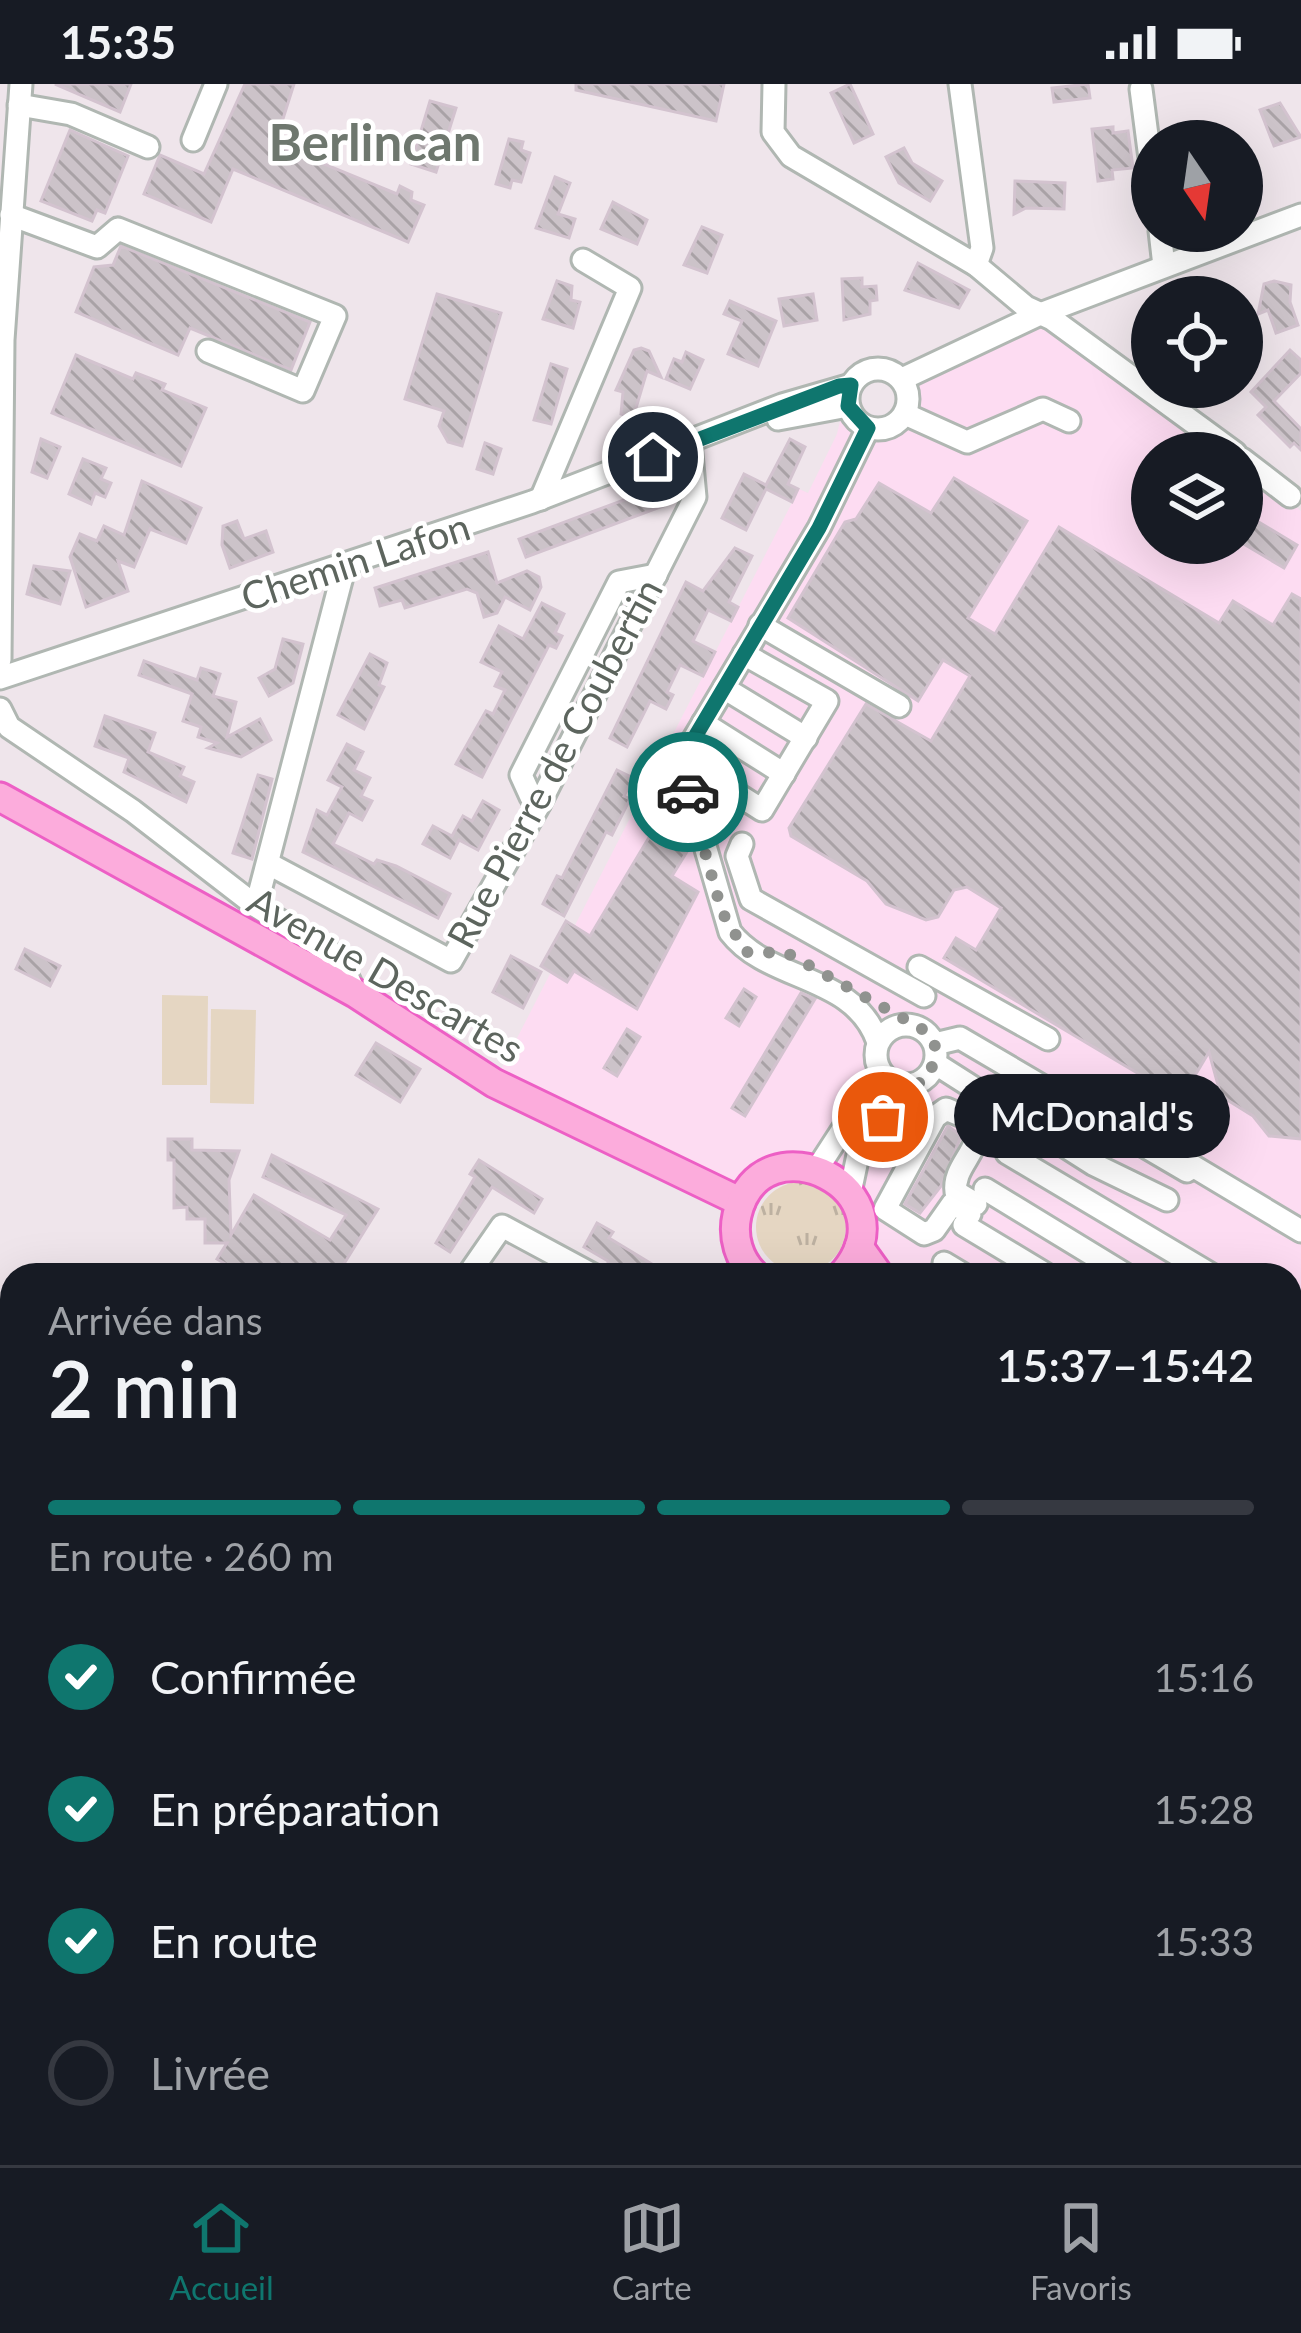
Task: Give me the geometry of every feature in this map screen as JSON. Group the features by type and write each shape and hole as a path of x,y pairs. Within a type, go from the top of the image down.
{"main road":[{"name":"Avenue Descartes","path":"0,797 355,993 494,1083 741,1202"},
{"path":"749,1263 735,1237 741,1202 771,1172 817,1169 850,1193 859,1210 859,1247 849,1263"},
{"path":"859,1247 870,1263"}],"street":[{"path":"193,140 216,84"},
{"path":"774,84 773,132 791,156 976,266 1205,432"},
{"path":"959,84 982,248 976,266"},
{"path":"1141,89 1145,120"},
{"path":"0,660 1,452 20,95 148,147"},
{"path":"11,215 97,247 118,229 334,316 303,391 208,351"},
{"path":"868,428 850,395 872,369 902,379 1040,314 1301,215"},
{"path":"1162,252 1164,266"},
{"path":"541,499 630,288 583,260"},
{"path":"868,428 890,428 905,414 908,393 902,379"},
{"name":"Chemin Lafon","path":"0,678 541,499 782,405 850,395"},
{"path":"905,414 968,442 1043,409 1069,421"},
{"path":"817,1169 880,1072 878,1042 861,1007 806,976 746,952 722,912 691,806 685,761 819,528 868,428"},
{"name":"Rue Pierre de Coubertin","path":"269,864 451,961 540,803 695,497 699,440"},
{"path":"1263,475 1290,496"},
{"path":"256,906 345,565"},
{"path":"760,625 899,706"},
{"path":"685,761 763,810 827,701 744,654"},
{"path":"724,688 806,738"},
{"path":"0,709 9,727 133,811 256,906 338,958 355,993"},
{"path":"703,723 784,774"},
{"path":"742,844 737,856 751,899 924,996"},
{"path":"746,952 787,953 916,1026 935,1054 1093,1164 1167,1200"},
{"path":"919,967 1048,1040"},
{"path":"878,1042 898,1025 916,1026"},
{"path":"850,1193 858,1155 903,1086 924,1080 935,1054 960,1038 1301,1231"},
{"path":"880,1072 903,1086"},
{"path":"1034,1263 974,1208 956,1192 954,1182 980,1137 977,1122 946,1108 935,1117 885,1209 924,1234 934,1230 953,1204 974,1208 1099,1263"},
{"path":"1007,1154 1192,1263"},
{"path":"476,1263 502,1226 570,1263"}],"shaded area":[{"path":"1039,313 1131,379 1131,408 1171,408 1204,432 1131,432 1131,564 1263,564 1263,478 1301,511 1301,1263 844,1263 862,1230 817,1169 748,1191 494,1083 799,489 808,493 837,434 843,408 851,424 866,433 891,433 909,415 911,394 902,377"}],"green space":[{"path":"162,995 208,996 207,1085 162,1085"},
{"path":"211,1009 256,1010 254,1104 210,1103"},
{"path":"784,1185 818,1185 843,1210 843,1244 827,1263 775,1263 759,1244 759,1210"}],"building":[{"path":"55,84 131,84 120,112"},
{"path":"245,84 294,84 275,144 397,194 400,186 412,192 411,200 424,205 408,242 233,169 211,222 144,194 160,155 204,174"},
{"path":"576,84 724,84 716,121 576,90"},
{"path":"850,84 873,134 854,143 831,93"},
{"path":"1088,84 1090,98 1054,102 1052,88"},
{"path":"430,101 456,108 436,172 411,164"},
{"path":"1280,103 1301,137 1274,146 1260,110"},
{"path":"1092,129 1128,131 1131,168 1112,170 1113,179 1098,181"},
{"path":"70,130 128,156 105,213 97,210 92,221 41,201"},
{"path":"509,139 523,142 521,150 530,153 521,182 512,180 510,188 496,184"},
{"path":"904,148 912,163 942,181 930,201 899,183 886,157"},
{"path":"555,177 570,183 558,214 575,219 569,238 536,228"},
{"path":"1015,181 1065,183 1064,209 1026,208 1014,214"},
{"path":"613,202 647,220 637,244 601,229"},
{"path":"702,227 722,235 707,273 684,265"},
{"path":"121,246 310,322 291,370 190,328 178,355 76,312 94,267 113,265"},
{"path":"918,263 969,290 959,308 905,290"},
{"path":"862,278 862,287 876,286 877,300 870,301 870,314 844,320 842,279"},
{"path":"557,281 572,286 571,300 580,302 573,328 543,319"},
{"path":"1264,284 1291,285 1290,302 1298,325 1276,333 1268,310 1263,312"},
{"path":"437,294 501,313 462,446 448,442 439,426 444,411 405,399"},
{"path":"813,294 817,320 784,326 779,299"},
{"path":"730,301 776,321 758,366 728,354 742,321 724,314"},
{"path":"634,350 649,351 661,377 647,371 633,418 621,414 623,392 616,390"},
{"path":"1290,350 1301,360 1301,373 1274,401 1301,429 1301,450 1294,443 1290,447 1258,415 1266,407 1263,379"},
{"path":"686,352 703,360 690,389 666,379 674,359 682,362"},
{"path":"76,355 133,379 136,373 165,384 162,390 206,408 181,466 52,413"},
{"path":"551,364 567,369 551,424 534,420"},
{"path":"41,439 60,447 47,478 32,472"},
{"path":"790,439 805,447 788,484 798,489 792,502 766,489 746,530 722,518 744,474 766,485"},
{"path":"485,443 501,449 493,474 477,469"},
{"path":"83,459 106,468 101,479 111,483 105,497 95,493 91,504 69,494"},
{"path":"954,478 1027,521 968,618 995,634 1059,527 1219,623 1233,601 1273,625 1292,594 1301,599 1301,1139 1269,1136 1253,1116 1221,1096 1209,1052 1181,1099 944,958 956,938 976,950 1001,908 967,887 954,890 938,917 926,920 886,904 867,881 791,836 789,828 866,704 931,741 970,676 943,660 918,701 788,618 845,522 856,519 879,483 931,513"},
{"path":"142,481 201,508 186,543 150,529 134,567 118,561 128,591 86,607 70,557 80,534 97,541 104,526 124,535"},
{"path":"648,491 658,492 663,506 526,557 519,539"},
{"path":"237,521 244,539 266,531 273,552 230,568 222,545 223,526"},
{"path":"1263,525 1297,545 1284,568 1263,556"},
{"path":"735,548 752,556 729,602 738,607 731,621 708,610 693,641 715,652 703,676 680,665 667,692 673,695 666,709 650,701 627,747 610,738 686,582 703,591"},
{"path":"488,552 497,583 527,571 539,577 541,587 530,610 505,597 497,613 484,617 477,593 467,589 405,608 402,600 380,606 375,588"},
{"path":"34,566 70,571 60,604 27,594"},
{"path":"542,603 564,614 555,633 562,636 556,648 549,645 482,777 456,764 486,711 493,714 505,690 495,686 502,672 481,662 499,626 523,639"},
{"path":"283,639 303,644 293,683 269,696 259,678 275,669"},
{"path":"370,654 387,663 379,685 384,687 364,729 338,715"},
{"path":"144,661 197,680 201,668 220,674 213,696 236,702 227,737 260,719 271,740 241,757 208,748 217,743 198,737 201,727 183,721 192,694 139,675"},
{"path":"105,716 155,733 148,752 184,767 180,776 194,782 186,802 124,772 129,758 95,746"},
{"path":"347,744 363,752 354,770 370,778 361,796 372,801 362,820 349,813 333,844 374,864 377,860 396,866 450,894 438,918 303,852 317,810 327,815 342,787 328,780"},
{"path":"617,770 633,778 624,796 630,799 612,835 606,832 564,916 543,904 557,876 562,878"},
{"path":"258,775 272,779 252,859 233,853"},
{"path":"483,801 499,810 478,850 459,840 450,858 423,844 433,826 452,836 463,816 472,821"},
{"path":"654,829 688,850 672,876 698,892 637,1009 574,971 567,982 541,966 566,921 590,936"},
{"path":"25,949 60,966 50,986 16,969"},
{"path":"511,956 541,972 523,1008 493,992"},
{"path":"744,989 756,997 739,1026 726,1018"},
{"path":"801,993 815,999 745,1116 732,1108"},
{"path":"627,1029 640,1037 617,1076 604,1068"},
{"path":"376,1043 420,1069 400,1102 356,1075"},
{"path":"948,1126 961,1136 941,1186 920,1213 905,1204"},
{"path":"168,1139 192,1139 192,1150 239,1151 229,1180 231,1235 254,1195 330,1240 346,1215 263,1177 272,1155 378,1209 344,1263 224,1263 217,1259 227,1243 205,1243 205,1219 187,1219 187,1207 174,1208 174,1160 168,1160"},
{"path":"479,1160 542,1199 534,1213 492,1187 450,1252 436,1243 475,1177 470,1174"},
{"path":"597,1223 613,1232 609,1238 650,1263 608,1263 584,1247"}],"way so far":[{"path":"688,792 722,912 746,952 772,949 787,953 891,1016 922,1029 935,1044 931,1073 918,1084 903,1086 883,1117"}],"place":[{"name":"McDonald's","path":"883,1117"}],"district":[{"name":"Berlincan","path":"375,141"}],"route":[{"path":"653,457 839,386 851,385 848,406 868,428 819,528 686,752 682,770 688,792"}]}
